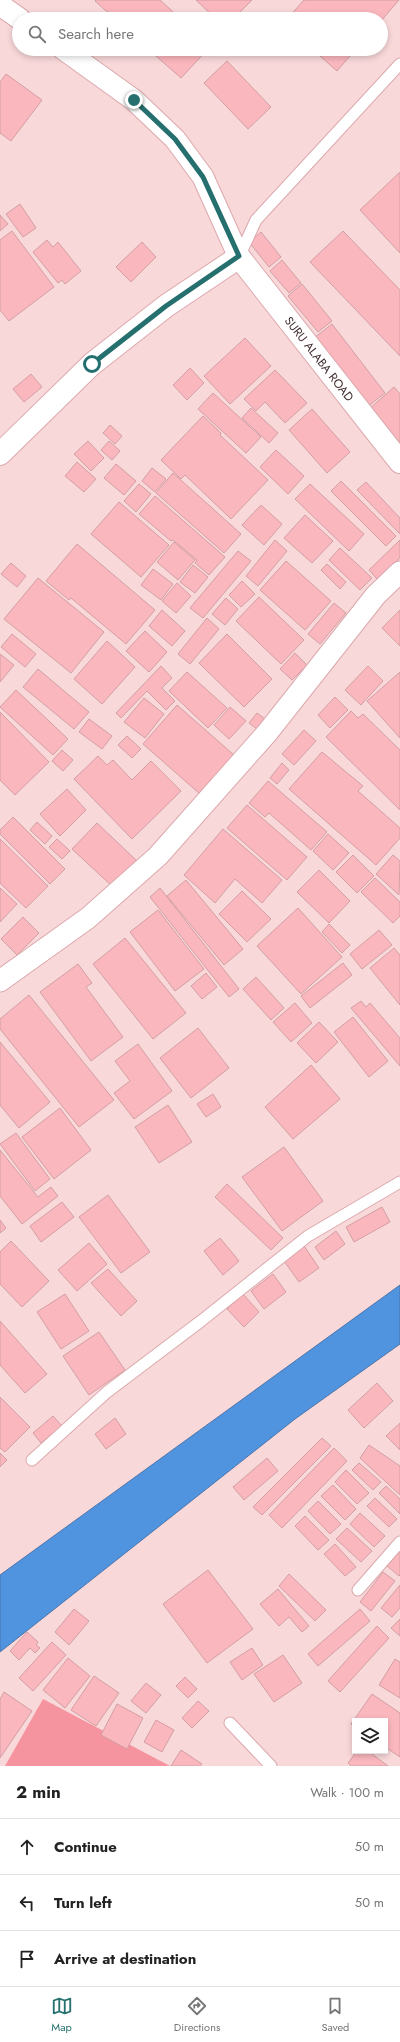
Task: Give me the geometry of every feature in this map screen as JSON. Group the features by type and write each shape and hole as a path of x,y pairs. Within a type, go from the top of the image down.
{"street":[{"path":"0,454 92,364 166,306 239,256 203,177 175,139 134,100 73,56"},
{"name":"SURU ALABA ROAD","path":"239,256 400,462"},
{"path":"0,981 88,918 158,856 267,733 376,595 400,572"}],"lane":[{"path":"239,256 256,220 400,64"},
{"path":"32,1460 107,1392 201,1321 308,1236 400,1182"},
{"path":"358,1590 400,1542"},
{"path":"230,1723 272,1766"}],"shaded area":[{"path":"43,1699 170,1766 5,1766"}],"water":[{"path":"400,1285 400,1344 295,1419 0,1652 0,1575"}],"building":[{"path":"160,0 173,12 107,12 95,1"},
{"path":"196,0 252,0 240,12 209,12"},
{"path":"304,0 399,0 388,13 293,12"},
{"path":"156,56 201,56 181,78"},
{"path":"320,56 350,56 337,71"},
{"path":"227,61 271,107 248,129 204,83"},
{"path":"6,74 42,100 11,141 0,133 0,82"},
{"path":"400,172 400,253 360,210"},
{"path":"20,204 36,228 23,237 6,214"},
{"path":"0,215 8,224 0,231"},
{"path":"12,231 54,287 9,321 0,310 0,240"},
{"path":"343,231 400,290 400,356 310,262"},
{"path":"261,232 281,257 269,267 249,242"},
{"path":"47,240 53,247 58,242 81,271 65,284 62,280 58,283 33,252"},
{"path":"142,242 156,257 131,282 116,267"},
{"path":"282,260 301,283 289,293 270,271"},
{"path":"302,284 332,321 318,332 288,296"},
{"path":"332,324 385,393 367,407 314,338"},
{"path":"245,338 271,366 230,404 204,376"},
{"path":"190,368 204,383 187,400 173,385"},
{"path":"275,370 307,403 285,423 265,402 256,411 244,399"},
{"path":"31,374 42,387 24,402 13,389"},
{"path":"394,387 400,394 400,443 369,409"},
{"path":"213,393 261,437 246,453 198,409"},
{"path":"251,408 278,433 269,443 242,418"},
{"path":"312,409 350,452 327,473 289,430"},
{"path":"203,416 221,433 220,435 268,480 231,519 185,475 181,479 161,460"},
{"path":"110,425 122,436 115,444 103,433"},
{"path":"88,441 104,458 91,471 74,454"},
{"path":"109,441 120,451 112,460 101,450"},
{"path":"276,450 304,476 288,494 260,467"},
{"path":"77,462 96,479 84,492 65,476"},
{"path":"116,464 136,481 124,495 104,478"},
{"path":"152,468 166,479 155,492 142,481"},
{"path":"173,473 241,534 224,553 156,493"},
{"path":"341,481 396,536 386,546 331,491"},
{"path":"366,482 400,518 400,534 357,490"},
{"path":"139,484 151,494 136,512 124,501"},
{"path":"310,484 364,534 349,551 295,499"},
{"path":"155,496 225,557 209,575 195,563 197,560 173,540 171,541 139,514"},
{"path":"119,502 169,545 141,577 91,534"},
{"path":"261,505 282,524 264,545 242,525"},
{"path":"305,515 333,541 312,563 284,538"},
{"path":"275,540 287,551 258,586 246,576"},
{"path":"400,540 400,558 377,579 369,570"},
{"path":"174,542 195,560 178,580 157,562"},
{"path":"77,544 155,610 126,644 71,598 69,600 46,581"},
{"path":"340,548 372,578 360,590 329,560"},
{"path":"238,551 251,561 203,618 190,608"},
{"path":"286,561 331,601 305,630 260,590"},
{"path":"11,563 26,576 17,587 1,574"},
{"path":"327,564 346,582 340,589 321,570"},
{"path":"193,565 208,577 195,593 180,582"},
{"path":"153,569 173,584 161,600 141,585"},
{"path":"38,578 104,632 71,673 4,619"},
{"path":"242,581 255,594 241,607 229,595"},
{"path":"177,583 191,596 176,613 162,601"},
{"path":"259,597 304,640 281,664 236,621"},
{"path":"226,598 238,609 225,625 212,614"},
{"path":"334,603 346,613 320,644 308,634"},
{"path":"162,610 185,631 172,646 149,626"},
{"path":"400,610 400,646 382,628"},
{"path":"207,618 219,629 190,664 178,654"},
{"path":"145,631 167,652 149,672 126,651"},
{"path":"12,634 36,654 25,667 1,647"},
{"path":"227,634 272,679 244,707 199,663"},
{"path":"107,641 135,667 102,704 74,679"},
{"path":"295,653 307,665 292,680 280,669"},
{"path":"0,654 14,665 0,682"},
{"path":"161,666 172,678 162,688 175,701 166,710 147,691 121,718 116,713"},
{"path":"368,666 383,681 361,705 345,690"},
{"path":"38,669 89,712 74,729 23,687"},
{"path":"187,672 227,708 208,728 169,691"},
{"path":"400,672 400,738 367,701"},
{"path":"16,690 68,739 53,755 0,707"},
{"path":"335,697 348,710 330,728 318,715"},
{"path":"144,698 164,714 145,738 124,722"},
{"path":"177,705 234,755 200,794 143,744"},
{"path":"230,707 246,721 229,739 214,725"},
{"path":"351,711 358,718 363,714 400,750 400,810 326,737"},
{"path":"0,712 49,762 15,795 0,780"},
{"path":"257,713 265,719 257,729 249,723"},
{"path":"89,719 112,736 102,749 79,732"},
{"path":"304,730 316,741 294,765 282,754"},
{"path":"127,736 141,749 132,758 118,745"},
{"path":"62,750 73,760 63,771 52,761"},
{"path":"322,752 363,786 358,791 400,828 400,838 376,865 289,789"},
{"path":"98,756 107,765 113,760 132,780 151,761 181,791 132,839 74,779"},
{"path":"282,763 289,770 277,784 270,778"},
{"path":"268,781 327,832 311,850 269,813 265,817 249,803"},
{"path":"67,789 86,810 60,836 40,814"},
{"path":"247,805 307,857 287,880 227,828"},
{"path":"13,817 65,869 50,884 0,834 0,830"},
{"path":"37,822 52,836 45,844 30,830"},
{"path":"97,823 137,861 113,887 72,849"},
{"path":"223,829 282,880 262,903 235,879 215,903 184,875"},
{"path":"328,834 349,853 333,870 313,851"},
{"path":"0,839 48,886 26,908 0,883"},
{"path":"57,839 70,851 62,859 49,847"},
{"path":"353,855 374,876 357,893 336,872"},
{"path":"393,855 400,861 399,895 376,874"},
{"path":"319,870 350,901 329,923 297,892"},
{"path":"375,878 400,902 400,916 393,923 361,892"},
{"path":"186,880 243,949 224,965 167,896"},
{"path":"0,888 17,904 0,922"},
{"path":"160,888 239,989 229,997 150,897"},
{"path":"242,891 271,919 247,942 219,914"},
{"path":"298,908 342,957 301,994 257,946"},
{"path":"158,910 204,969 175,991 130,932"},
{"path":"23,917 39,933 17,955 1,939"},
{"path":"329,924 350,945 342,953 322,932"},
{"path":"379,930 392,945 362,969 350,954"},
{"path":"125,938 186,1013 153,1039 93,964"},
{"path":"394,948 400,955 400,1005 370,968"},
{"path":"343,963 352,975 310,1008 301,996"},
{"path":"78,964 92,983 86,987 123,1037 91,1061 40,992"},
{"path":"206,973 217,987 202,999 191,986"},
{"path":"256,977 284,1008 271,1020 243,989"},
{"path":"29,995 114,1100 79,1127 0,1029 0,1019"},
{"path":"361,1001 366,1007 370,1003 400,1038 400,1066 351,1008"},
{"path":"295,1003 312,1023 291,1042 273,1022"},
{"path":"353,1017 388,1061 369,1077 334,1032"},
{"path":"319,1022 338,1042 316,1063 297,1043"},
{"path":"198,1028 229,1068 191,1098 160,1058"},
{"path":"0,1042 50,1102 19,1128 0,1105"},
{"path":"138,1044 172,1091 134,1119 114,1093 130,1081 115,1061"},
{"path":"311,1065 340,1099 293,1139 265,1107"},
{"path":"213,1094 221,1107 206,1117 197,1104"},
{"path":"168,1105 192,1142 159,1163 135,1127"},
{"path":"60,1108 91,1150 54,1179 22,1137"},
{"path":"16,1133 50,1179 35,1191 0,1144"},
{"path":"284,1147 323,1201 282,1231 242,1177"},
{"path":"0,1150 38,1197 51,1187 58,1196 22,1224 0,1196"},
{"path":"227,1184 283,1238 271,1250 215,1197"},
{"path":"108,1195 150,1252 121,1273 79,1217"},
{"path":"62,1202 74,1217 41,1242 30,1226"},
{"path":"382,1207 390,1222 354,1242 346,1227"},
{"path":"0,1220 6,1228 0,1233"},
{"path":"336,1231 345,1244 324,1260 315,1247"},
{"path":"220,1238 239,1261 223,1275 204,1251"},
{"path":"11,1241 49,1281 22,1307 0,1284 0,1252"},
{"path":"89,1243 107,1264 77,1291 58,1270"},
{"path":"304,1246 319,1268 299,1282 284,1261"},
{"path":"108,1269 137,1301 121,1316 91,1283"},
{"path":"273,1274 286,1292 264,1309 251,1291"},
{"path":"65,1294 89,1331 61,1349 37,1312"},
{"path":"243,1294 259,1312 244,1327 227,1309"},
{"path":"0,1321 47,1374 25,1393 0,1365"},
{"path":"99,1332 125,1370 89,1395 63,1356"},
{"path":"377,1383 393,1401 364,1428 348,1410"},
{"path":"0,1397 30,1427 5,1452 0,1448"},
{"path":"53,1416 62,1426 41,1443 33,1433"},
{"path":"115,1418 126,1434 106,1449 95,1434"},
{"path":"400,1423 400,1450 386,1436"},
{"path":"322,1438 331,1446 262,1515 253,1507"},
{"path":"369,1445 400,1466 400,1495 360,1458"},
{"path":"334,1448 347,1461 282,1528 269,1515"},
{"path":"0,1453 7,1460 0,1467"},
{"path":"267,1458 278,1471 244,1500 233,1487"},
{"path":"359,1463 381,1482 373,1490 352,1470"},
{"path":"346,1470 369,1493 357,1504 335,1482"},
{"path":"333,1485 356,1509 345,1520 321,1496"},
{"path":"386,1486 400,1499 400,1514 379,1493"},
{"path":"375,1498 397,1519 389,1527 367,1506"},
{"path":"318,1501 341,1524 330,1534 308,1511"},
{"path":"360,1513 385,1536 374,1547 350,1524"},
{"path":"305,1516 329,1540 318,1550 295,1526"},
{"path":"347,1528 372,1551 361,1562 336,1539"},
{"path":"335,1544 356,1567 345,1576 324,1554"},
{"path":"400,1551 400,1575 399,1576 387,1566"},
{"path":"208,1570 253,1629 207,1663 163,1604"},
{"path":"383,1572 395,1581 371,1611 360,1602"},
{"path":"289,1574 326,1610 315,1621 279,1586"},
{"path":"400,1585 400,1608 392,1617 381,1608"},
{"path":"278,1589 309,1626 302,1632 289,1617 279,1626 260,1604"},
{"path":"74,1609 89,1621 69,1645 55,1632"},
{"path":"360,1609 370,1621 318,1666 308,1654"},
{"path":"400,1619 400,1636 391,1628"},
{"path":"377,1626 389,1638 340,1692 328,1681"},
{"path":"27,1632 38,1642 36,1645 40,1648 35,1653 30,1648 19,1660 10,1651"},
{"path":"52,1642 66,1655 33,1691 19,1678"},
{"path":"252,1648 263,1665 242,1680 230,1662"},
{"path":"283,1655 302,1683 274,1702 254,1674"},
{"path":"68,1658 90,1676 65,1708 43,1690"},
{"path":"395,1659 400,1662 400,1698 379,1685"},
{"path":"94,1676 119,1693 96,1726 71,1710"},
{"path":"185,1677 197,1689 188,1698 176,1686"},
{"path":"146,1683 161,1695 146,1713 131,1701"},
{"path":"4,1692 32,1711 0,1758 0,1699"},
{"path":"372,1694 400,1713 400,1757 388,1749 388,1718 355,1718"},
{"path":"198,1701 209,1711 192,1728 182,1718"},
{"path":"117,1704 143,1718 127,1749 101,1735"},
{"path":"156,1720 174,1730 162,1752 144,1742"},
{"path":"181,1750 202,1764 200,1766 171,1766"},
{"path":"355,1754 372,1754 388,1766 351,1766 348,1763"}],"route":[{"path":"92,364 166,306 239,256 203,177 175,139 134,100"}]}
